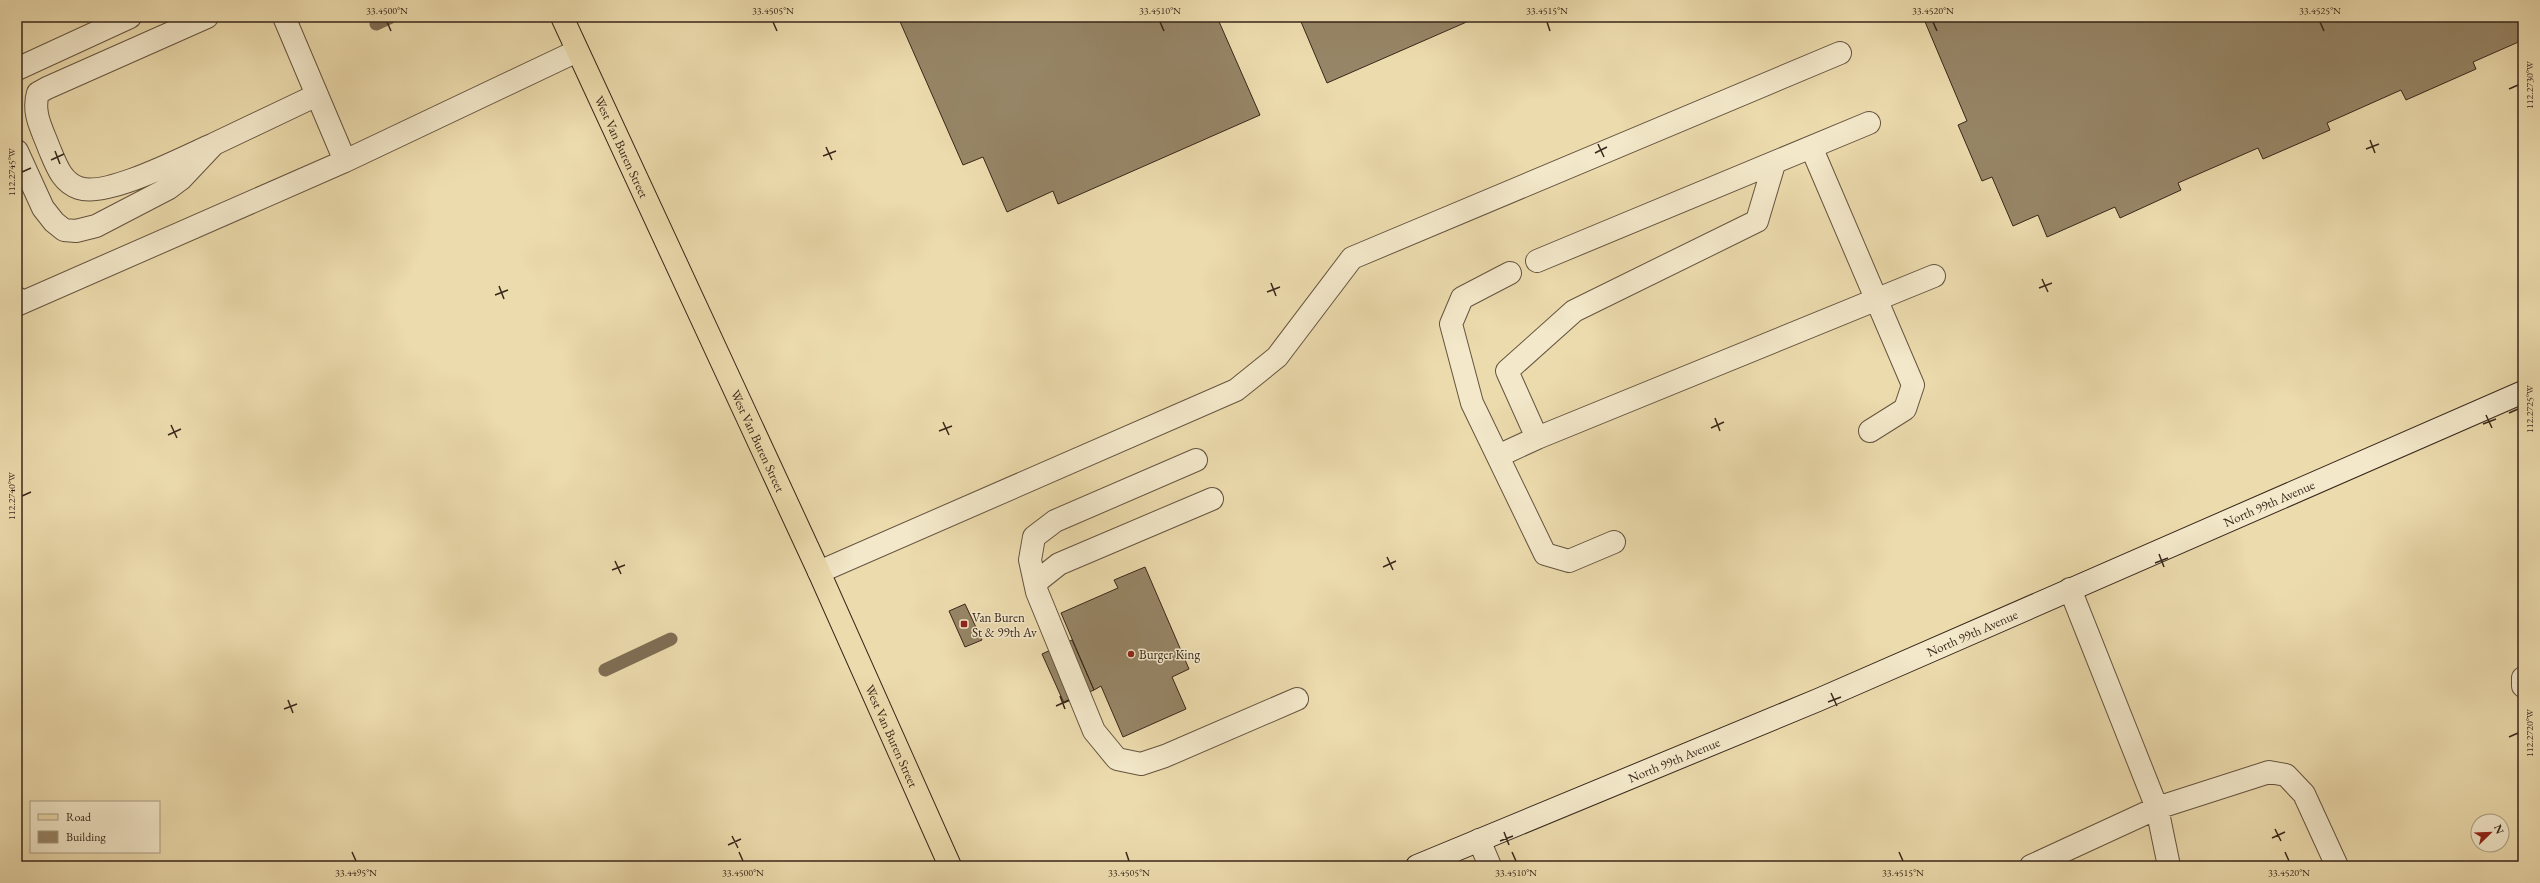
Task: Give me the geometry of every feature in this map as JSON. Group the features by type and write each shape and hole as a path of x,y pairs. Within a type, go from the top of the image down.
{"main road":[{"path":"17,69 130,17"},
{"path":"207,17 47,88 38,94 34,106 58,169 66,180 79,188 93,190 123,183 214,144 317,95"},
{"path":"284,17 345,161"},
{"name":"West Van Buren Street","path":"562,17 819,572 950,866"},
{"path":"17,298 19,304 345,161 578,51"},
{"path":"819,572 1236,390 1277,357 1352,258 1840,53"},
{"path":"1537,261 1752,170 1774,164 1812,149 1869,123"},
{"path":"17,151 43,208 54,222 64,230 76,231 96,226 169,188 181,179 214,144"},
{"path":"1812,149 1913,385 1905,408 1870,431"},
{"path":"1537,438 1507,371 1574,311 1757,221 1774,164"},
{"path":"1510,272 1462,298 1451,324 1472,402 1545,554 1569,561 1614,542"},
{"path":"1498,456 1537,438 1934,276"},
{"name":"North 99th Avenue","path":"1417,866 1818,700 2523,392"},
{"path":"1196,460 1055,520 1034,537 1030,560 1035,583 1094,731 1117,759 1141,764 1166,756 1297,699"},
{"path":"1035,583 1059,564 1212,499"},
{"path":"2070,589 2157,808 2169,866"},
{"path":"2523,678 2523,686"},
{"path":"2031,866 2157,808 2269,772 2286,775 2304,794 2337,866"},
{"path":"1479,840 1490,866"}],"building":[{"path":"898,17 1217,17 1260,115 1058,204 1053,191 1007,212 983,157 963,165"},
{"path":"1299,17 1478,17 1327,83"},
{"path":"1923,17 2523,17 2523,40 2473,62 2476,69 2406,100 2401,90 2327,123 2330,130 2263,159 2258,148 2178,183 2181,190 2120,218 2115,207 2047,237 2038,215 2013,226 1992,177 1982,181 1958,125 1967,121"},
{"name":"Burger King","path":"1145,567 1189,669 1172,677 1186,709 1123,737 1101,686 1094,690 1061,613 1118,588 1114,580"},
{"path":"965,604 982,640 965,647 949,611"},
{"path":"1072,640 1094,690 1064,703 1042,654"}],"waterway":[{"path":"376,24 391,17"},
{"path":"605,670 671,639"}],"place":[{"name":"Van Buren St & 99th Av","path":"964,624"},
{"name":"Burger King","path":"1131,654"}]}
